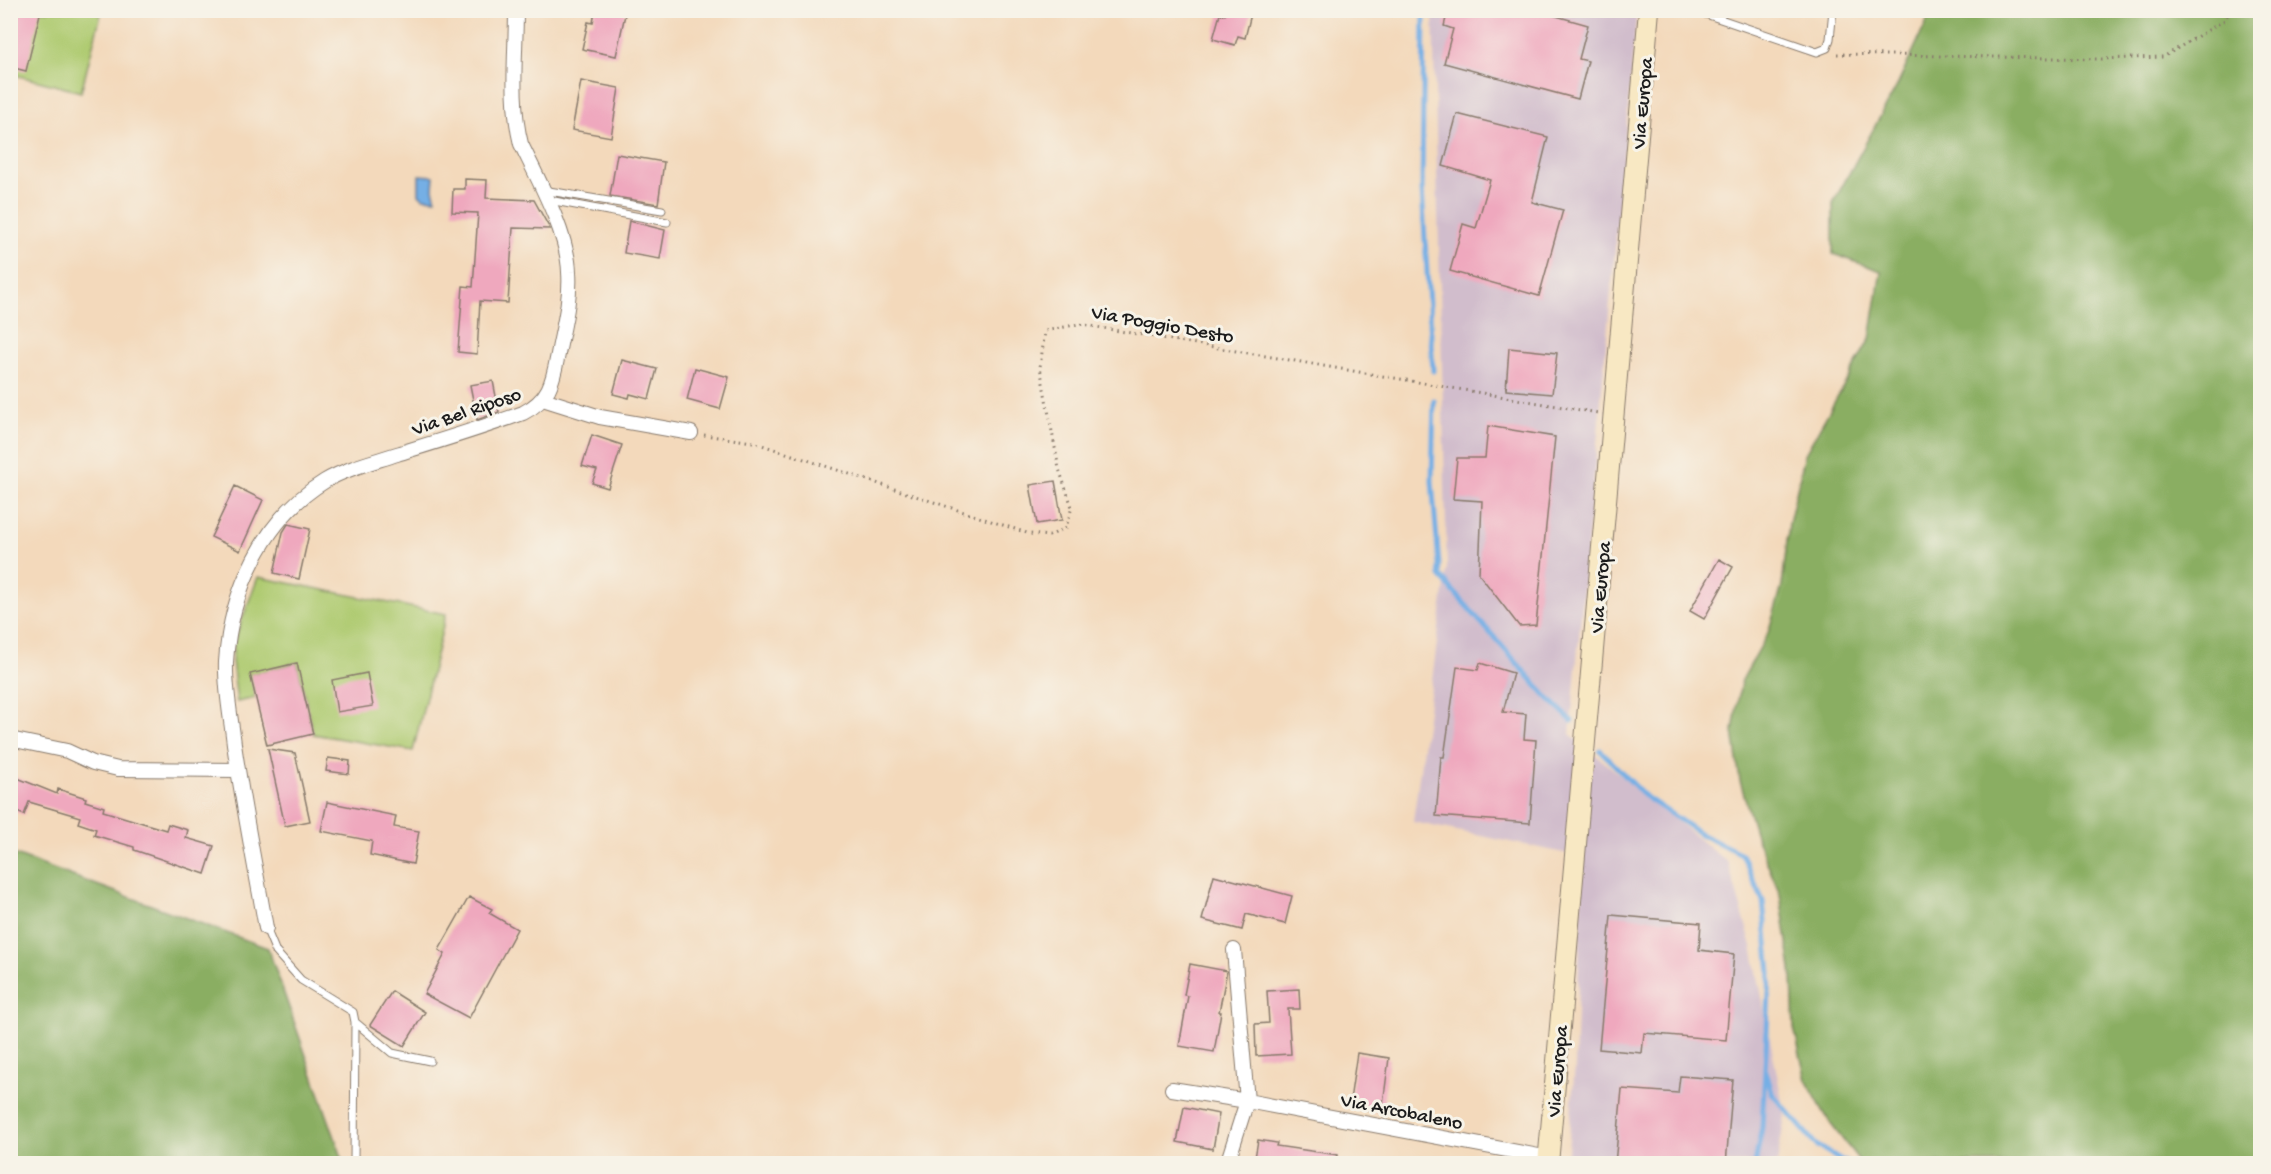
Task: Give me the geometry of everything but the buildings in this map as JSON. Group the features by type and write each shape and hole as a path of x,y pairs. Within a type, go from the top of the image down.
{"main road":[{"name":"Via Europa","path":"1549,1161 1649,10"}],"street":[{"name":"Via Bel Riposo","path":"266,928 238,770 227,688 227,650 235,614 264,540 278,520 325,481 342,473 510,418 534,407 543,399 552,380 567,310 569,272 561,236 521,144 517,129 514,88 516,10"},
{"path":"543,399 600,417 691,433"},
{"path":"10,739 67,751 93,763 118,769 238,770"},
{"path":"1227,1164 1247,1101 1234,950"},
{"name":"Via Arcobaleno","path":"1172,1089 1247,1101 1549,1161"}],"lane":[{"path":"1694,10 1817,52 1827,48 1833,10"},
{"path":"544,195 662,210"},
{"path":"544,195 667,222"},
{"path":"266,928 276,952 301,980 352,1012 355,1022 354,1164"},
{"path":"355,1022 392,1053 430,1061"}],"path":[{"path":"1827,48 1836,54 2101,59 2163,57 2225,20 2230,10"},
{"name":"Via Poggio Desto","path":"691,433 753,442 1030,534 1049,536 1066,528 1072,507 1059,469 1040,368 1045,331 1079,324 1614,416"}],"shaded area":[{"path":"1433,11 1637,11 1570,734 1728,863 1752,946 1785,1116 1777,1163 1567,1163 1575,1065 1583,857 1413,822 1447,568"}],"green space":[{"path":"89,10 101,14 81,92 11,74 10,11"},
{"path":"1932,10 2260,11 2260,1163 1861,1163 1830,1123 1806,1080 1794,1028 1792,976 1780,894 1757,839 1740,781 1733,731 1741,682 1768,633 1782,586 1789,523 1805,454 1870,339 1881,271 1833,254 1833,203 1898,84"},
{"path":"258,577 446,614 413,751 313,734 297,663 251,674 256,698 237,702 232,661 234,641"},
{"path":"10,853 268,948 344,1163 11,1163"}],"water":[{"path":"419,175 434,176 433,189 436,199 423,198 419,194"}],"waterway":[{"path":"1424,10 1422,189 1433,371"},
{"path":"1434,400 1432,481 1440,576 1547,697 1572,721"},
{"path":"1600,750 1646,797 1702,835 1742,854 1763,901 1770,973 1762,1127 1755,1164"},
{"path":"1766,1071 1772,1093 1816,1145 1848,1164"}]}
